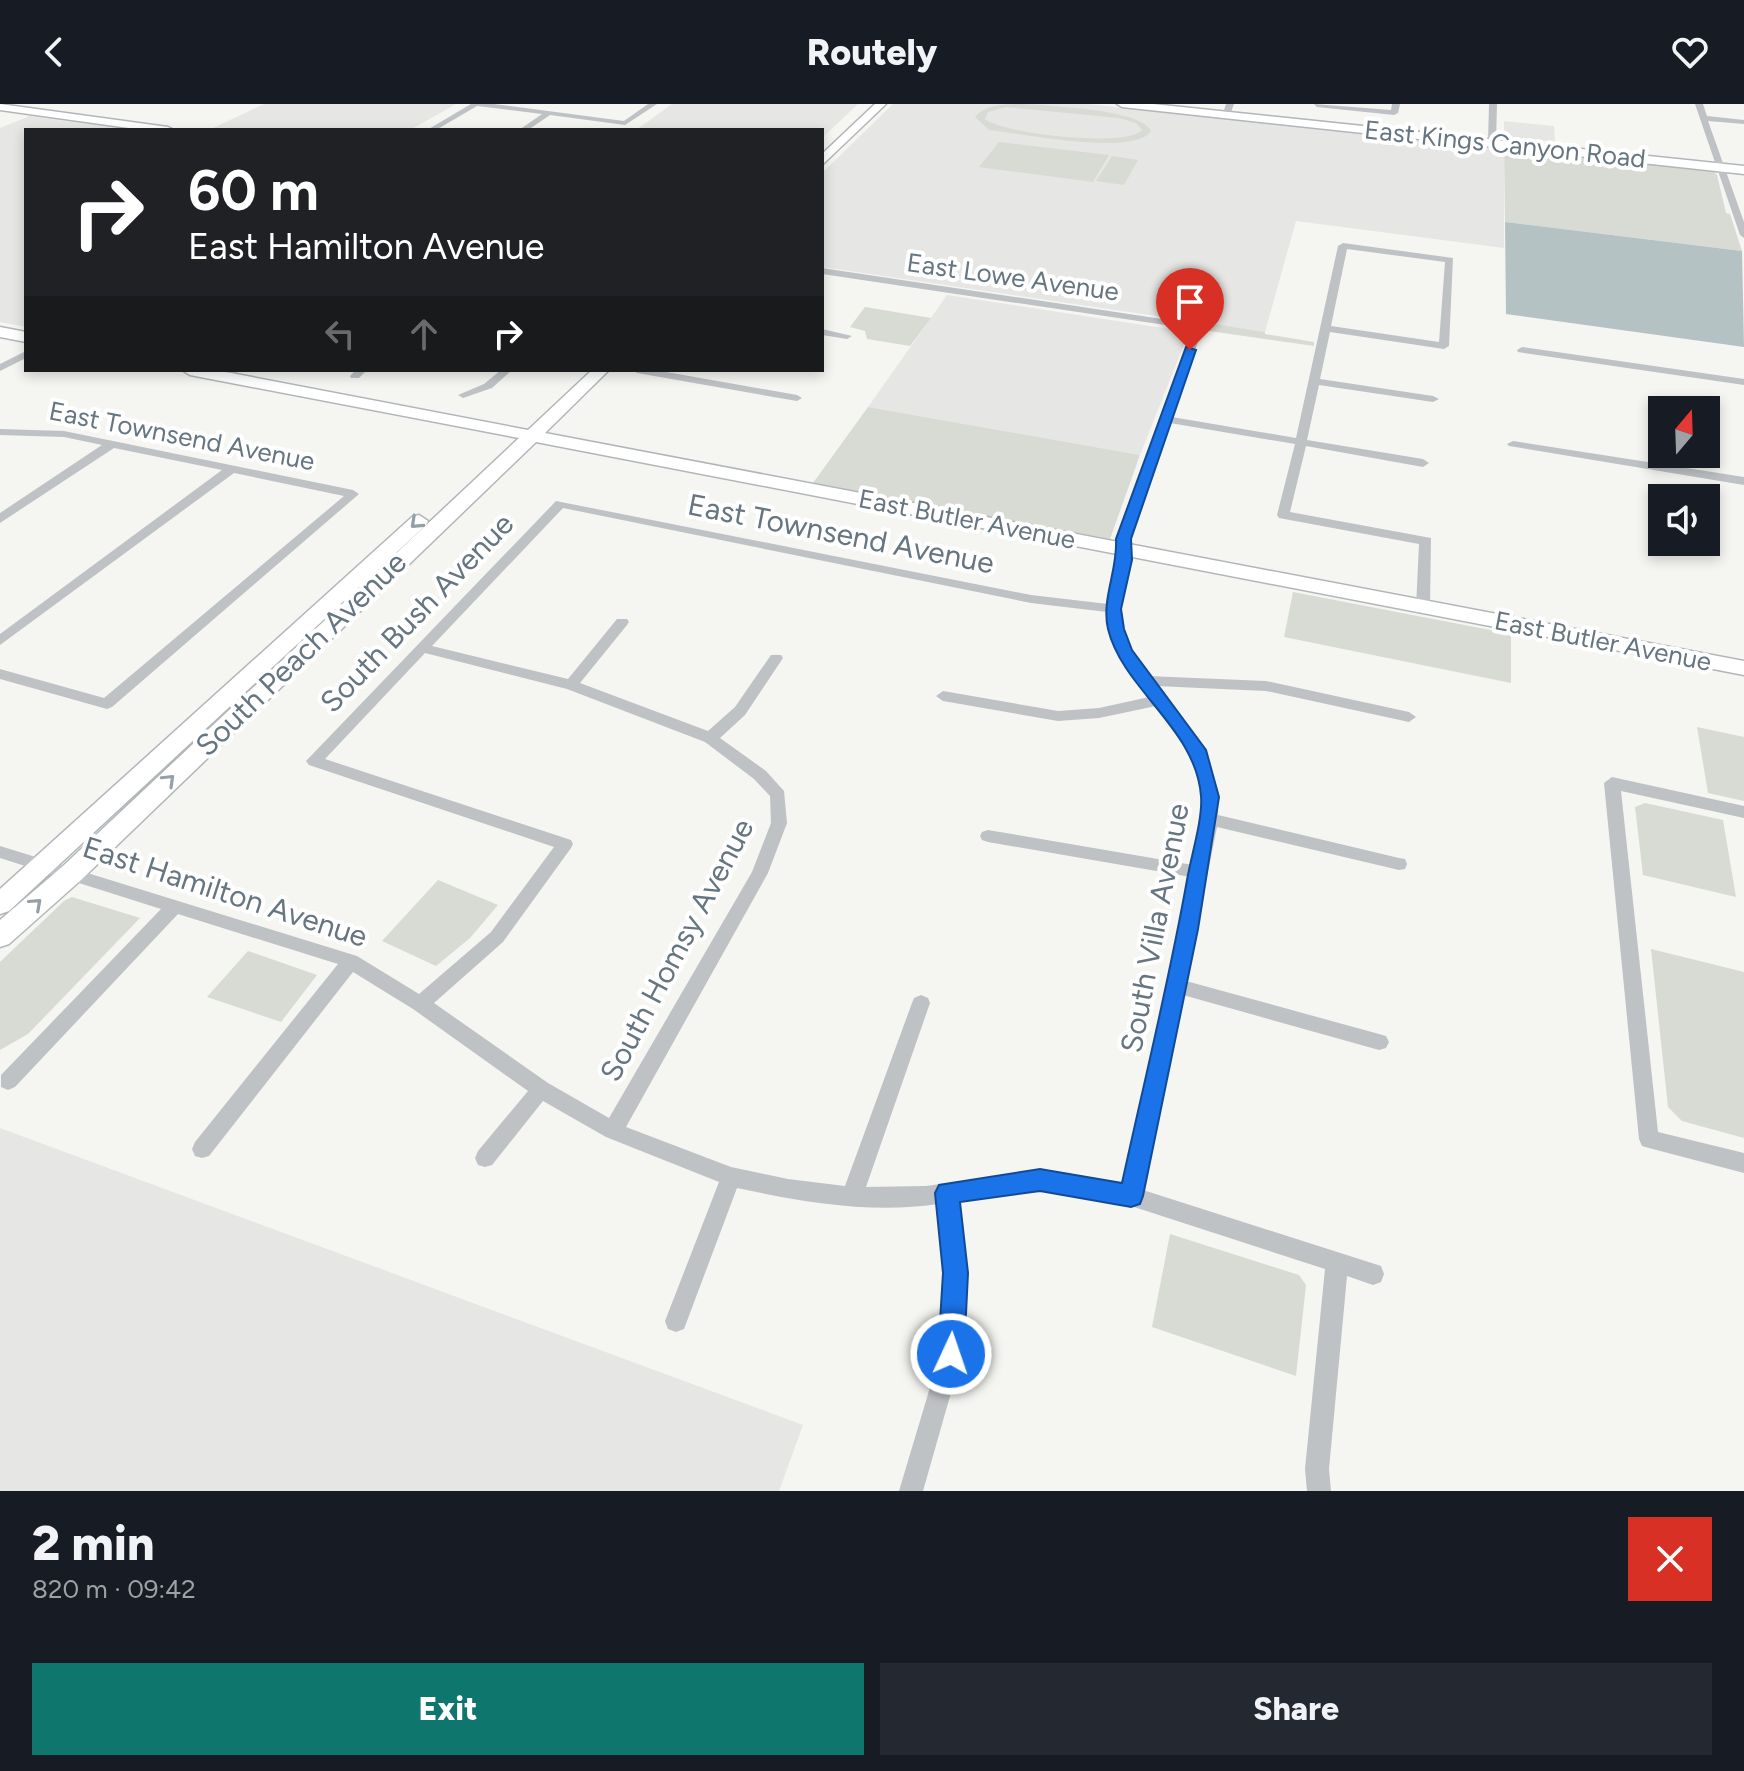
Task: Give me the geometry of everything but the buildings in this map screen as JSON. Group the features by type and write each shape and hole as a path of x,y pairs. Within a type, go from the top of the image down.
{"main road":[{"path":"38,112 59,104"},
{"path":"825,150 846,130 848,120 866,104"},
{"path":"825,150 881,104"},
{"name":"East Kings Canyon Road","path":"1122,104 1744,168"},
{"name":"East Kings Canyon Road","path":"1173,104 1229,107 1492,140"},
{"path":"0,107 154,128"},
{"path":"0,332 24,337"},
{"name":"East Butler Avenue","path":"210,372 1744,668"},
{"name":"South Peach Avenue","path":"0,936 72,873 485,481 580,372"},
{"name":"South Peach Avenue","path":"0,904 524,433 599,372"},
{"path":"485,481 526,450 541,444 619,452"},
{"path":"72,873 74,855 114,817 143,781 206,716"}],"street":[{"path":"434,128 476,104 625,123"},
{"path":"1317,105 1394,113 1396,104"},
{"path":"1492,140 1493,104"},
{"path":"1699,104 1744,235"},
{"path":"637,105 651,105"},
{"path":"618,128 651,105"},
{"path":"1352,121 1358,118 1360,111 1355,109"},
{"path":"526,128 549,113"},
{"path":"1704,118 1744,122"},
{"path":"1326,328 1444,346 1450,260 1343,246 1283,515 1426,541 1423,607"},
{"name":"East Lowe Avenue","path":"824,271 1198,327"},
{"name":"South Villa Avenue","path":"1131,1196 1199,872 1209,819 1209,785 1197,750 1124,651 1113,609 1124,550 1123,539 1198,327"},
{"path":"824,332 847,336"},
{"path":"1522,350 1744,382"},
{"path":"0,368 24,355"},
{"path":"463,395 488,386 505,372"},
{"path":"648,372 797,398"},
{"path":"1315,381 1433,399"},
{"path":"1165,419 1423,463"},
{"name":"East Townsend Avenue","path":"0,432 54,432 353,494 107,704 0,674"},
{"path":"0,519 113,443"},
{"path":"1513,444 1744,481"},
{"path":"0,641 233,468"},
{"name":"East Townsend Avenue","path":"560,504 1031,599 1113,609"},
{"name":"South Bush Avenue","path":"420,1004 497,937 565,844 314,761 560,504"},
{"path":"571,685 622,622"},
{"name":"South Homsy Avenue","path":"422,648 571,685 710,738 760,775 778,795 779,823 760,873 613,1131"},
{"path":"710,738 740,711 776,658"},
{"path":"1145,681 1266,686 1409,717"},
{"path":"943,696 1058,716 1099,713 1159,700"},
{"path":"1744,812 1612,783 1649,1139 1744,1163"},
{"path":"1209,819 1399,864"},
{"path":"988,836 1199,872"},
{"name":"East Hamilton Avenue","path":"0,852 351,961 420,1004 541,1089 613,1131 731,1177 788,1189 852,1197 947,1193 1040,1180 1131,1196 1373,1274"},
{"path":"8,1081 176,905"},
{"path":"202,1149 351,961"},
{"path":"1177,986 1379,1042"},
{"path":"852,1197 921,1003"},
{"path":"485,1158 541,1089"},
{"path":"676,1321 731,1177"},
{"path":"911,1491 951,1354 955,1273 947,1193"},
{"path":"1319,1491 1317,1469 1337,1263"}],"shaded area":[{"path":"264,104 456,104 414,128 213,128"},
{"path":"672,104 858,104 824,136 824,128 639,128"},
{"path":"893,104 1087,104 1504,147 1504,248 1296,221 1265,332 824,267 824,171"},
{"path":"1017,104 1113,113 1144,124 1151,131 1140,139 1100,143 989,130 975,117 990,107","holes":["1006,107 1119,118 1136,123 1142,130 1114,138 1065,137 1015,130 985,119 988,112"]},
{"path":"30,116 116,128 24,128 24,327 0,322 0,128"},
{"path":"1504,121 1554,126 1555,142 1507,137 1504,135"},
{"path":"999,142 1109,155 1093,182 979,167"},
{"path":"1504,147 1712,170 1717,175 1726,213 1730,214 1742,251 1505,222"},
{"path":"1112,156 1138,160 1124,185 1096,181"},
{"path":"1505,222 1742,251 1744,347 1506,314"},
{"path":"947,295 1189,332 1140,455 868,407"},
{"path":"865,307 931,318 910,346 867,339 865,331 850,327"},
{"path":"1195,321 1314,342 1314,346 1209,331"},
{"path":"868,407 1140,455 1110,539 813,483"},
{"path":"1293,592 1511,634 1511,683 1284,637"},
{"path":"1697,727 1744,737 1744,801 1708,793"},
{"path":"1645,803 1723,820 1736,897 1643,875 1635,807"},
{"path":"438,880 498,905 470,938 436,966 382,941"},
{"path":"72,897 140,918 28,1034 0,1050 0,962"},
{"path":"1651,949 1744,972 1744,1138 1682,1121 1668,1107"},
{"path":"248,951 317,975 281,1022 207,997"},
{"path":"0,1128 803,1425 779,1491 0,1491"},
{"path":"1170,1234 1299,1275 1306,1285 1296,1376 1152,1327"}],"route":[{"path":"951,1354 955,1273 947,1193 1040,1180 1131,1196 1177,986 1209,819 1210,797 1204,765 1197,750 1124,651 1113,619 1113,609 1125,560 1123,539 1190,350"}]}
